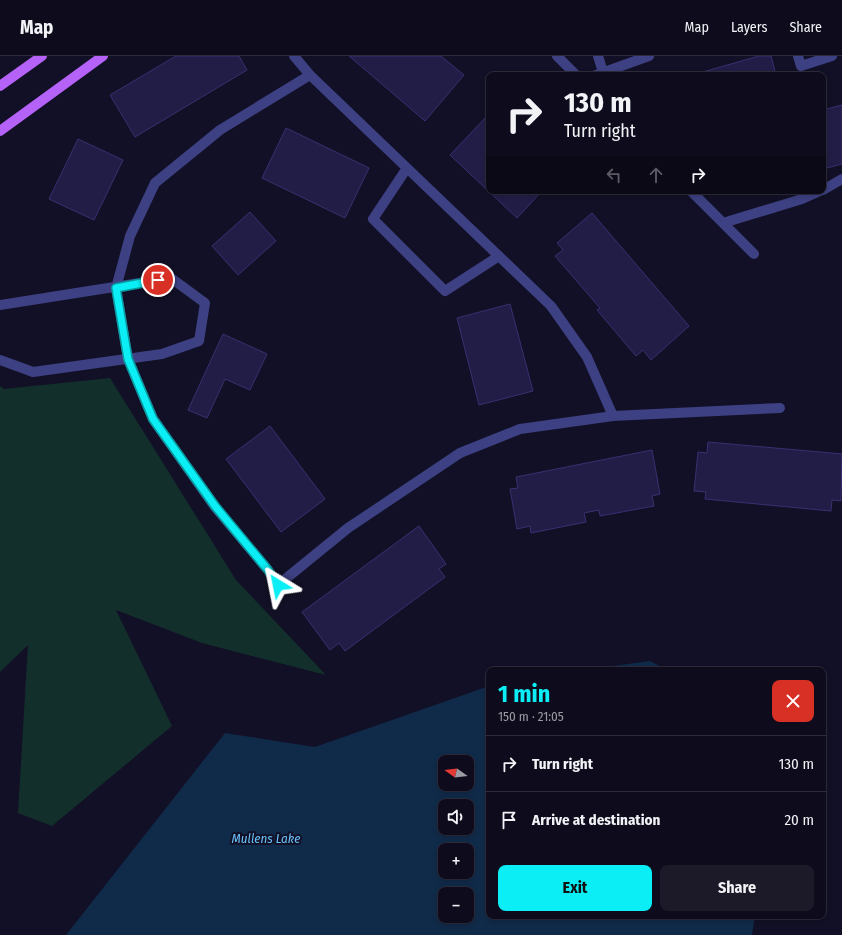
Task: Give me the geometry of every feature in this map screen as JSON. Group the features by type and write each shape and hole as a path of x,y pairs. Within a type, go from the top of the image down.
{"main road":[{"path":"0,86 42,56"},
{"path":"0,131 103,56"}],"lane":[{"path":"294,56 310,75 550,306 587,357 613,416"},
{"path":"557,56 573,72"},
{"path":"598,56 600,72"},
{"path":"605,72 649,56"},
{"path":"798,56 802,66 832,56"},
{"path":"310,75 220,130 155,182 130,236 116,288 128,359 153,419 215,506 268,570 278,585 348,528 460,453 520,429 613,416 780,408"},
{"path":"407,168 373,219 445,291 499,256"},
{"path":"826,188 842,179"},
{"path":"694,194 754,254"},
{"path":"723,223 802,199 813,194"},
{"path":"0,305 116,288 171,278 205,303 199,341 162,354 33,372 0,360"}],"green space":[{"path":"110,378 236,580 326,675 202,643 116,610 172,726 52,826 18,813 28,645 0,672 0,386 4,389"}],"water":[{"path":"650,661 661,667 605,667"},
{"name":"Mullens Lake","path":"486,687 486,919 755,919 752,935 66,935 225,733 315,747"}],"building":[{"path":"176,56 239,56 247,70 135,137 110,95"},
{"path":"349,56 441,56 464,75 425,121"},
{"path":"759,56 771,56 775,72 703,72"},
{"path":"842,105 842,164 826,168 826,109"},
{"path":"486,117 486,189 450,155"},
{"path":"286,128 369,168 345,218 262,178"},
{"path":"78,139 123,160 94,220 49,199"},
{"path":"491,194 539,194 517,218"},
{"path":"250,212 276,241 238,275 212,246"},
{"path":"592,213 689,326 651,360 643,350 636,356 597,310 600,308 555,256 563,250 557,243"},
{"path":"510,304 533,391 479,405 457,318"},
{"path":"223,334 267,354 250,390 225,379 207,418 188,410"},
{"path":"270,426 325,499 281,532 226,459"},
{"path":"708,442 842,454 841,501 832,500 831,511 705,499 706,492 694,491 698,452 707,453"},
{"path":"652,450 660,494 652,496 654,506 600,516 599,510 584,513 586,522 531,533 530,526 517,529 510,489 518,488 516,477"},
{"path":"419,526 446,564 439,569 445,577 345,651 339,643 330,650 302,612"}],"route":[{"path":"158,280 116,288 128,359 153,419 215,506 268,570 278,585"}]}
